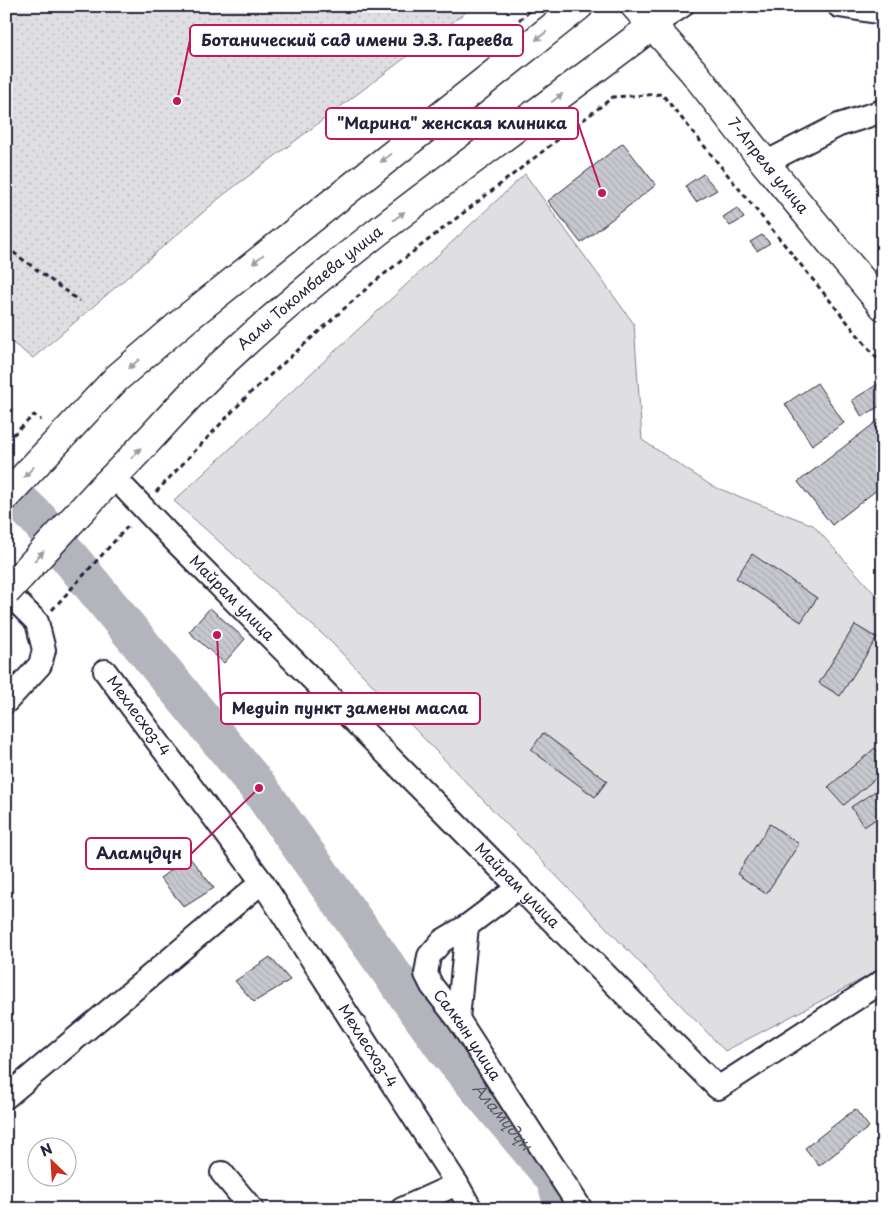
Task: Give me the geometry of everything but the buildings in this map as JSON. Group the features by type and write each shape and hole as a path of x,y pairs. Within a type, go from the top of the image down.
{"main road":[{"path":"6,496 118,378 186,318 579,6"},
{"name":"7-Апреля улица","path":"644,16 693,70 765,163 883,306"},
{"name":"Аалы Токомбаева улица","path":"6,592 164,422 225,360 290,303 380,229 644,16"}],"street":[{"path":"644,16 682,6"},
{"path":"839,6 883,13"},
{"path":"765,163 839,125 883,111"},
{"name":"Майрам улица","path":"108,483 145,508 177,543 718,1088 883,981"},
{"path":"6,592 37,622 44,650 40,665 6,702"},
{"name":"Мехлесхоз-4","path":"105,672 262,882 457,1184 471,1209"},
{"path":"6,1097 262,882"},
{"name":"Салкын улица","path":"519,887 467,926 442,941 429,956 426,974 432,986 458,1019 581,1209"},
{"path":"458,1019 467,926"},
{"path":"222,1172 252,1209"},
{"path":"402,1209 457,1184"}],"path":[{"path":"145,508 160,486 249,394 374,282 613,98 662,94 883,366"},
{"path":"6,247 79,301"},
{"path":"6,426 14,434 34,415 41,420"},
{"path":"58,603 120,535"}],"shaded area":[{"path":"6,6 474,6 222,196 33,358 6,338"},
{"path":"525,174 634,324 642,440 712,486 813,525 883,603 883,964 872,974 725,1051 331,642 174,501"}],"waterway":[{"name":"Аламүдүн","path":"6,488 38,519 259,788 445,1048 555,1179 565,1209"}],"place":[{"name":"Ботанический сад имени Э.З. Гареева","path":"177,101"},
{"name":"\"Марина\" женская клиника","path":"602,193"},
{"name":"Meguin пункт замены масла","path":"217,635"},
{"name":"Аламүдүн","path":"259,788"}]}
